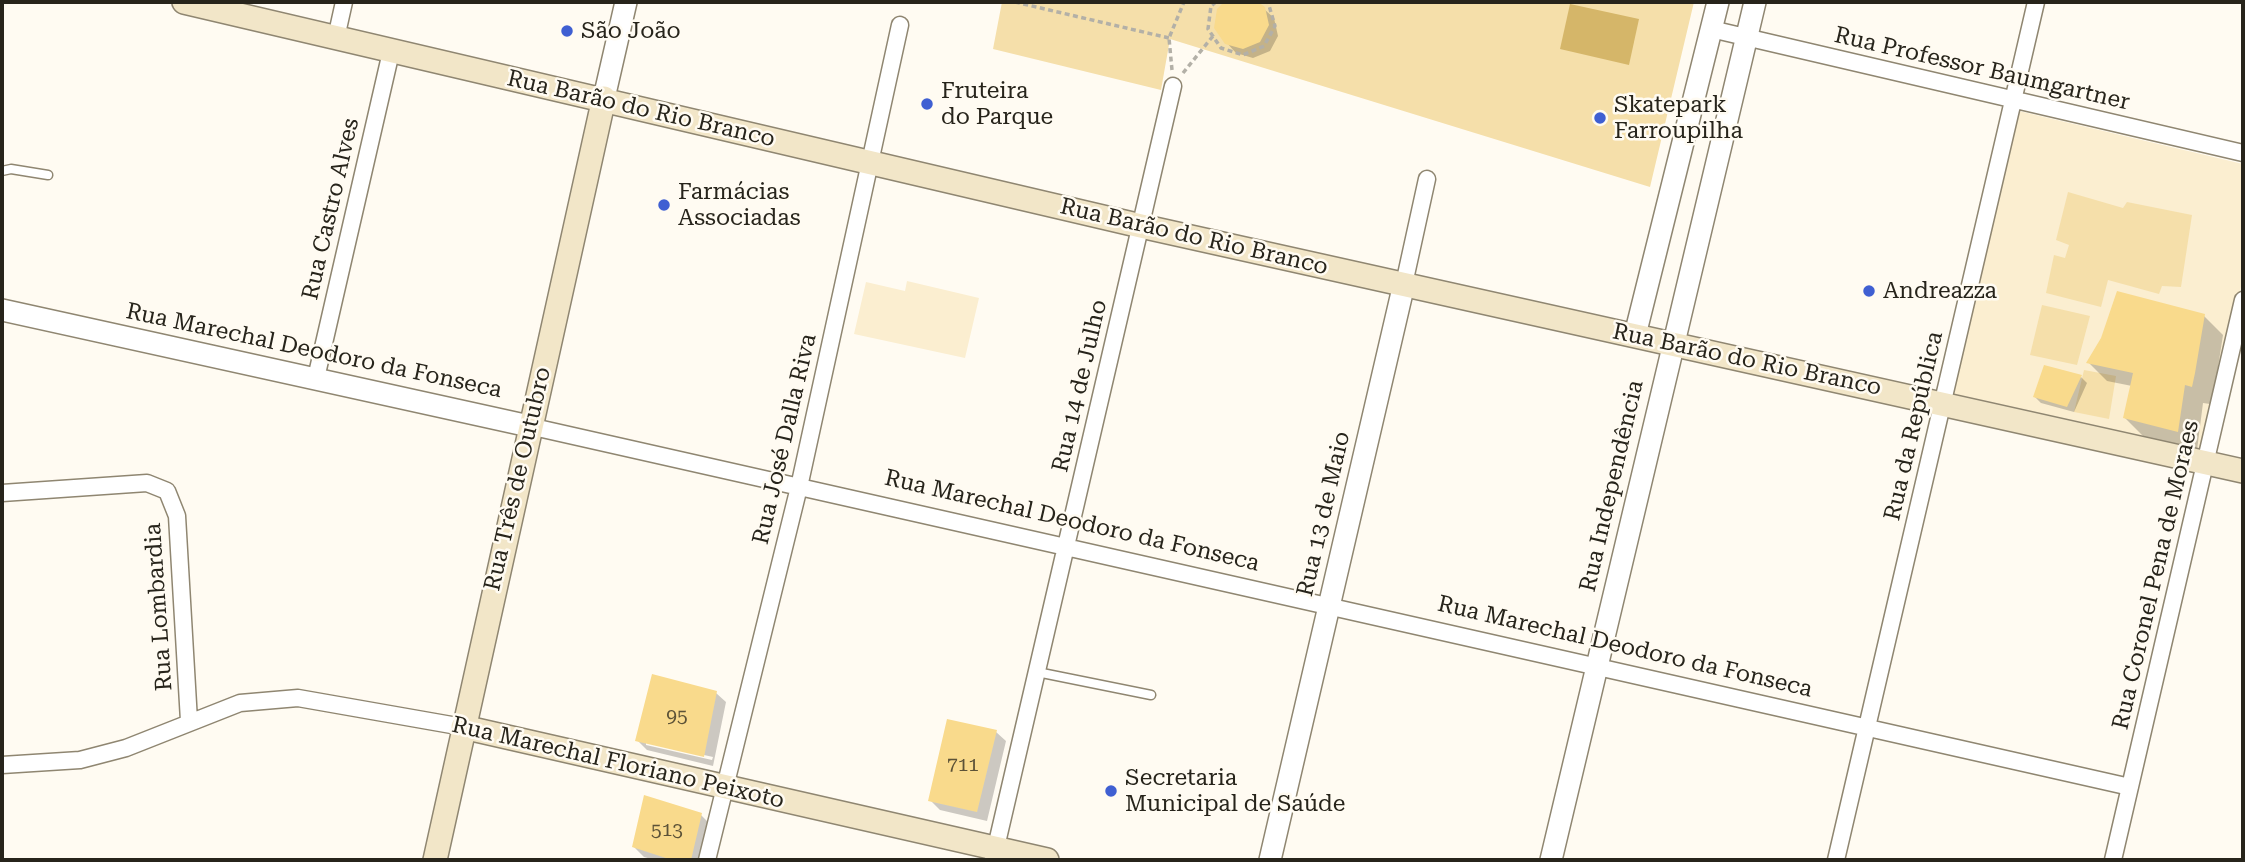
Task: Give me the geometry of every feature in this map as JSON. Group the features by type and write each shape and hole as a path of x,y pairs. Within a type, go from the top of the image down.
{"main road":[{"name":"Rua Barão do Rio Branco","path":"184,2 604,98 1141,226 2243,471"},
{"name":"Rua Três de Outubro","path":"435,860 604,98"},
{"name":"Rua Marechal Floriano Peixoto","path":"463,727 726,787 995,855 1046,860"}],"street":[{"path":"336,38 344,2"},
{"path":"604,98 626,2"},
{"path":"1635,335 1718,2"},
{"name":"Rua Independência","path":"1551,860 1755,2"},
{"name":"Rua da República","path":"1836,860 2036,2"},
{"name":"Rua José Dalla Riva","path":"707,860 799,487 900,25"},
{"name":"Rua Professor Baumgartner","path":"1711,29 2243,153"},
{"name":"Rua Castro Alves","path":"316,378 391,51"},
{"name":"Rua 14 de Julho","path":"995,855 1173,86"},
{"name":"Rua 13 de Maio","path":"1270,860 1427,178"},
{"name":"Rua Coronel Pena de Moraes","path":"2113,860 2243,300"},
{"name":"Rua Marechal Deodoro da Fonseca","path":"2,310 530,426 2130,788"},
{"name":"Rua Lombardia","path":"2,494 147,483 167,491 177,516 189,721"},
{"name":"Rua Marechal Floriano Peixoto","path":"2,765 80,760 126,748 240,703 298,698 463,727"}],"lane":[{"path":"2,171 11,169 48,175"},
{"path":"1037,672 1151,695"}],"path":[{"path":"1015,2 1170,38"},
{"path":"1173,86 1170,38 1184,2"},
{"path":"1216,2 1211,6 1209,29 1221,48 1243,55 1264,46 1275,26 1270,2"},
{"path":"1173,86 1213,36"}],"shaded area":[{"path":"1002,2 1694,2 1650,187 1170,39 1161,90 993,49"},
{"path":"1570,4 1639,19 1629,65 1560,49"},
{"path":"2019,111 2243,164 2243,276 2216,417 2201,454 1951,400"},
{"path":"2068,192 2123,208 2127,202 2192,215 2181,287 2162,286 2159,294 2108,280 2101,307 2046,293 2054,255 2065,258 2069,245 2056,240"},
{"path":"907,281 979,298 965,358 854,334 866,282 905,291"},
{"path":"2042,305 2090,316 2077,365 2030,355"},
{"path":"2084,370 2116,376 2109,419 2074,412"}],"building":[{"path":"1224,2 1258,2 1265,7 1269,25 1260,42 1243,49 1225,44 1214,28 1217,9"},
{"path":"2117,291 2205,314 2192,387 2185,385 2178,432 2123,418 2133,373 2086,363 2101,338"},
{"path":"2044,365 2082,375 2067,407 2033,397"},
{"path":"652,674 717,691 704,757 635,741"},
{"path":"947,719 997,730 977,812 928,801"},
{"path":"644,795 702,813 691,860 672,860 632,847"}],"place":[{"name":"São João","path":"567,31"},
{"name":"Fruteira do Parque","path":"927,104"},
{"name":"Skatepark Farroupilha","path":"1600,118"},
{"name":"Farmácias Associadas","path":"664,205"},
{"name":"Andreazza","path":"1869,291"},
{"name":"Secretaria Municipal de Saúde","path":"1111,791"}]}
